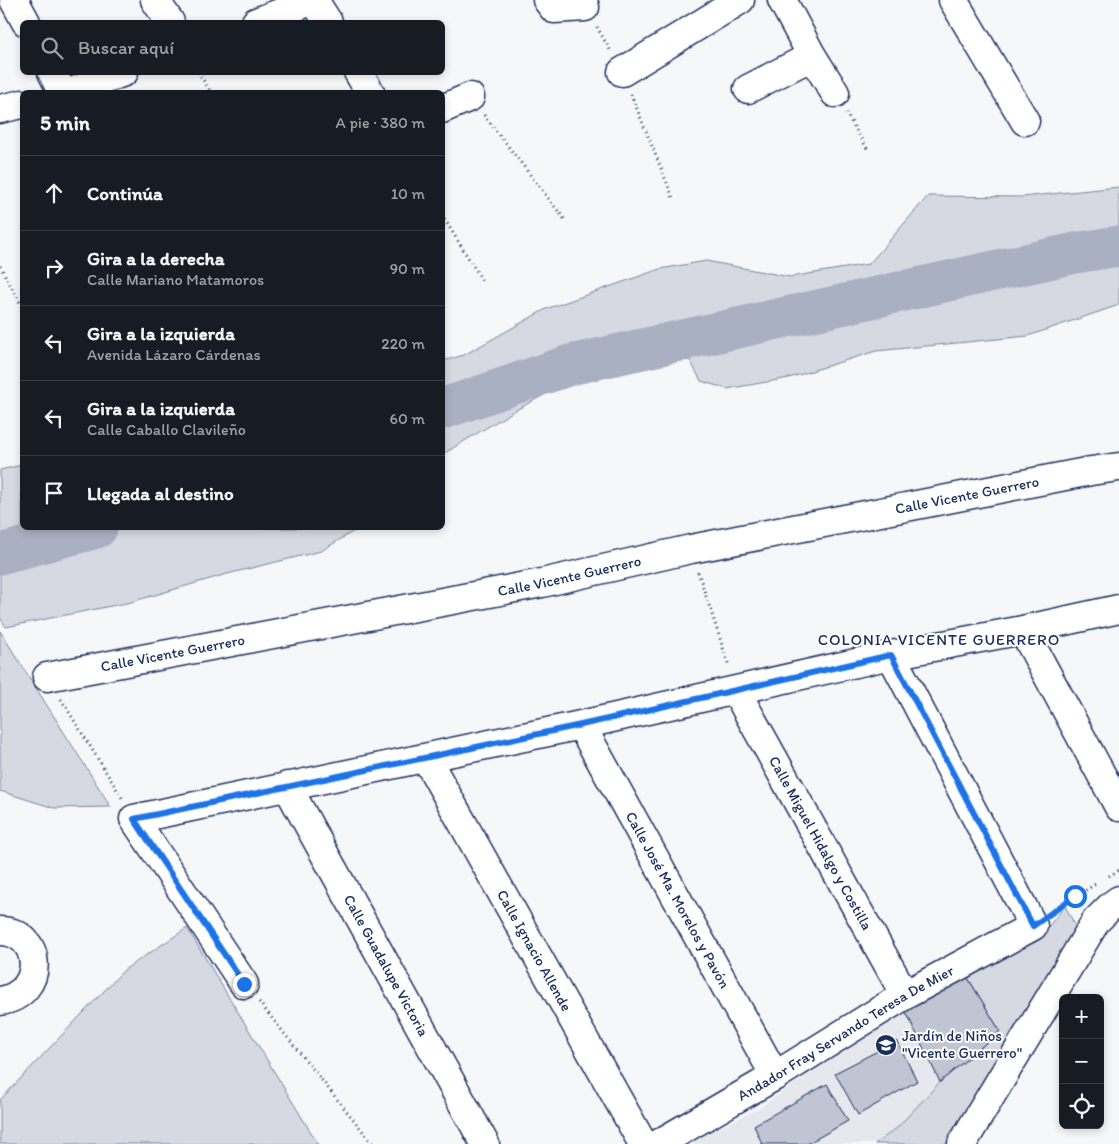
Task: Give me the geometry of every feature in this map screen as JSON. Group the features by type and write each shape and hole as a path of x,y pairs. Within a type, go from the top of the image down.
{"street":[{"path":"14,0 25,20"},
{"path":"154,0 169,20"},
{"path":"261,20 314,0 327,20"},
{"path":"547,0 554,9 585,7"},
{"path":"622,72 740,0"},
{"path":"782,0 812,56 835,93"},
{"path":"953,0 1025,121"},
{"path":"748,89 812,56"},
{"path":"54,75 61,90"},
{"path":"76,90 116,75"},
{"path":"360,75 369,90"},
{"path":"445,108 470,97"},
{"path":"0,109 20,104"},
{"name":"Calle Vicente Guerrero","path":"47,677 542,583 691,549 1091,470 1119,467"},
{"path":"244,984 134,819 581,725 891,655 1119,609"},
{"path":"1022,630 1119,807"},
{"path":"891,655 1033,926"},
{"name":"Calle Miguel Hidalgo y Costilla","path":"736,691 905,995"},
{"name":"Calle José Ma. Morelos y Pavón","path":"581,725 775,1076"},
{"name":"Calle Ignacio Allende","path":"426,758 643,1144"},
{"name":"Calle Guadalupe Victoria","path":"287,786 485,1144"},
{"path":"962,1144 1096,921 1116,902"},
{"name":"Andador Fray Servando Teresa De Mier","path":"658,1144 775,1076 905,995 1033,926"},
{"path":"0,932 16,935 25,943 32,952 34,964 33,975 28,986 20,994 0,1001"}],"path":[{"path":"585,7 622,72 673,198"},
{"path":"200,75 210,90"},
{"path":"835,93 868,150"},
{"path":"470,97 565,220"},
{"path":"445,220 483,282"},
{"path":"0,266 20,302"},
{"path":"691,549 736,691"},
{"path":"47,677 134,819"},
{"path":"1033,926 1075,896 1119,870"},
{"path":"244,984 373,1144"}],"shaded area":[{"path":"1119,187 1119,305 1028,336 876,351 789,378 727,389 701,381 690,360 589,371 514,411 445,453 445,360 464,355 546,309 660,269 706,261 790,277 869,264 928,196 1021,197"},
{"path":"20,465 20,530 356,530 321,551 227,574 131,602 6,627 0,617 0,470"},
{"path":"0,631 111,807 54,808 0,791"},
{"path":"1065,906 1079,933 953,1144 875,1144 897,1128 940,1082 1000,1031 965,973 1044,932"},
{"path":"187,928 318,1144 0,1144 0,1100 124,970"},
{"name":"Jardín de Niños \"Vicente Guerrero\"","path":"904,1008 940,1082 897,1128 875,1144 686,1144 759,1108"}],"building":[{"path":"965,973 1000,1031 940,1082 904,1008"},
{"path":"897,1041 917,1081 858,1115 835,1073"},
{"path":"827,1084 848,1121 807,1144 762,1144 754,1125"}],"waterway":[{"path":"445,408 570,365 1075,253 1119,246"},
{"path":"0,554 90,530"}],"place":[{"name":"Jardín de Niños \"Vicente Guerrero\"","path":"886,1045"}],"district":[{"name":"COLONIA VICENTE GUERRERO","path":"939,639"}],"route":[{"path":"244,984 134,819 581,725 891,655 1033,926 1075,896"}]}
